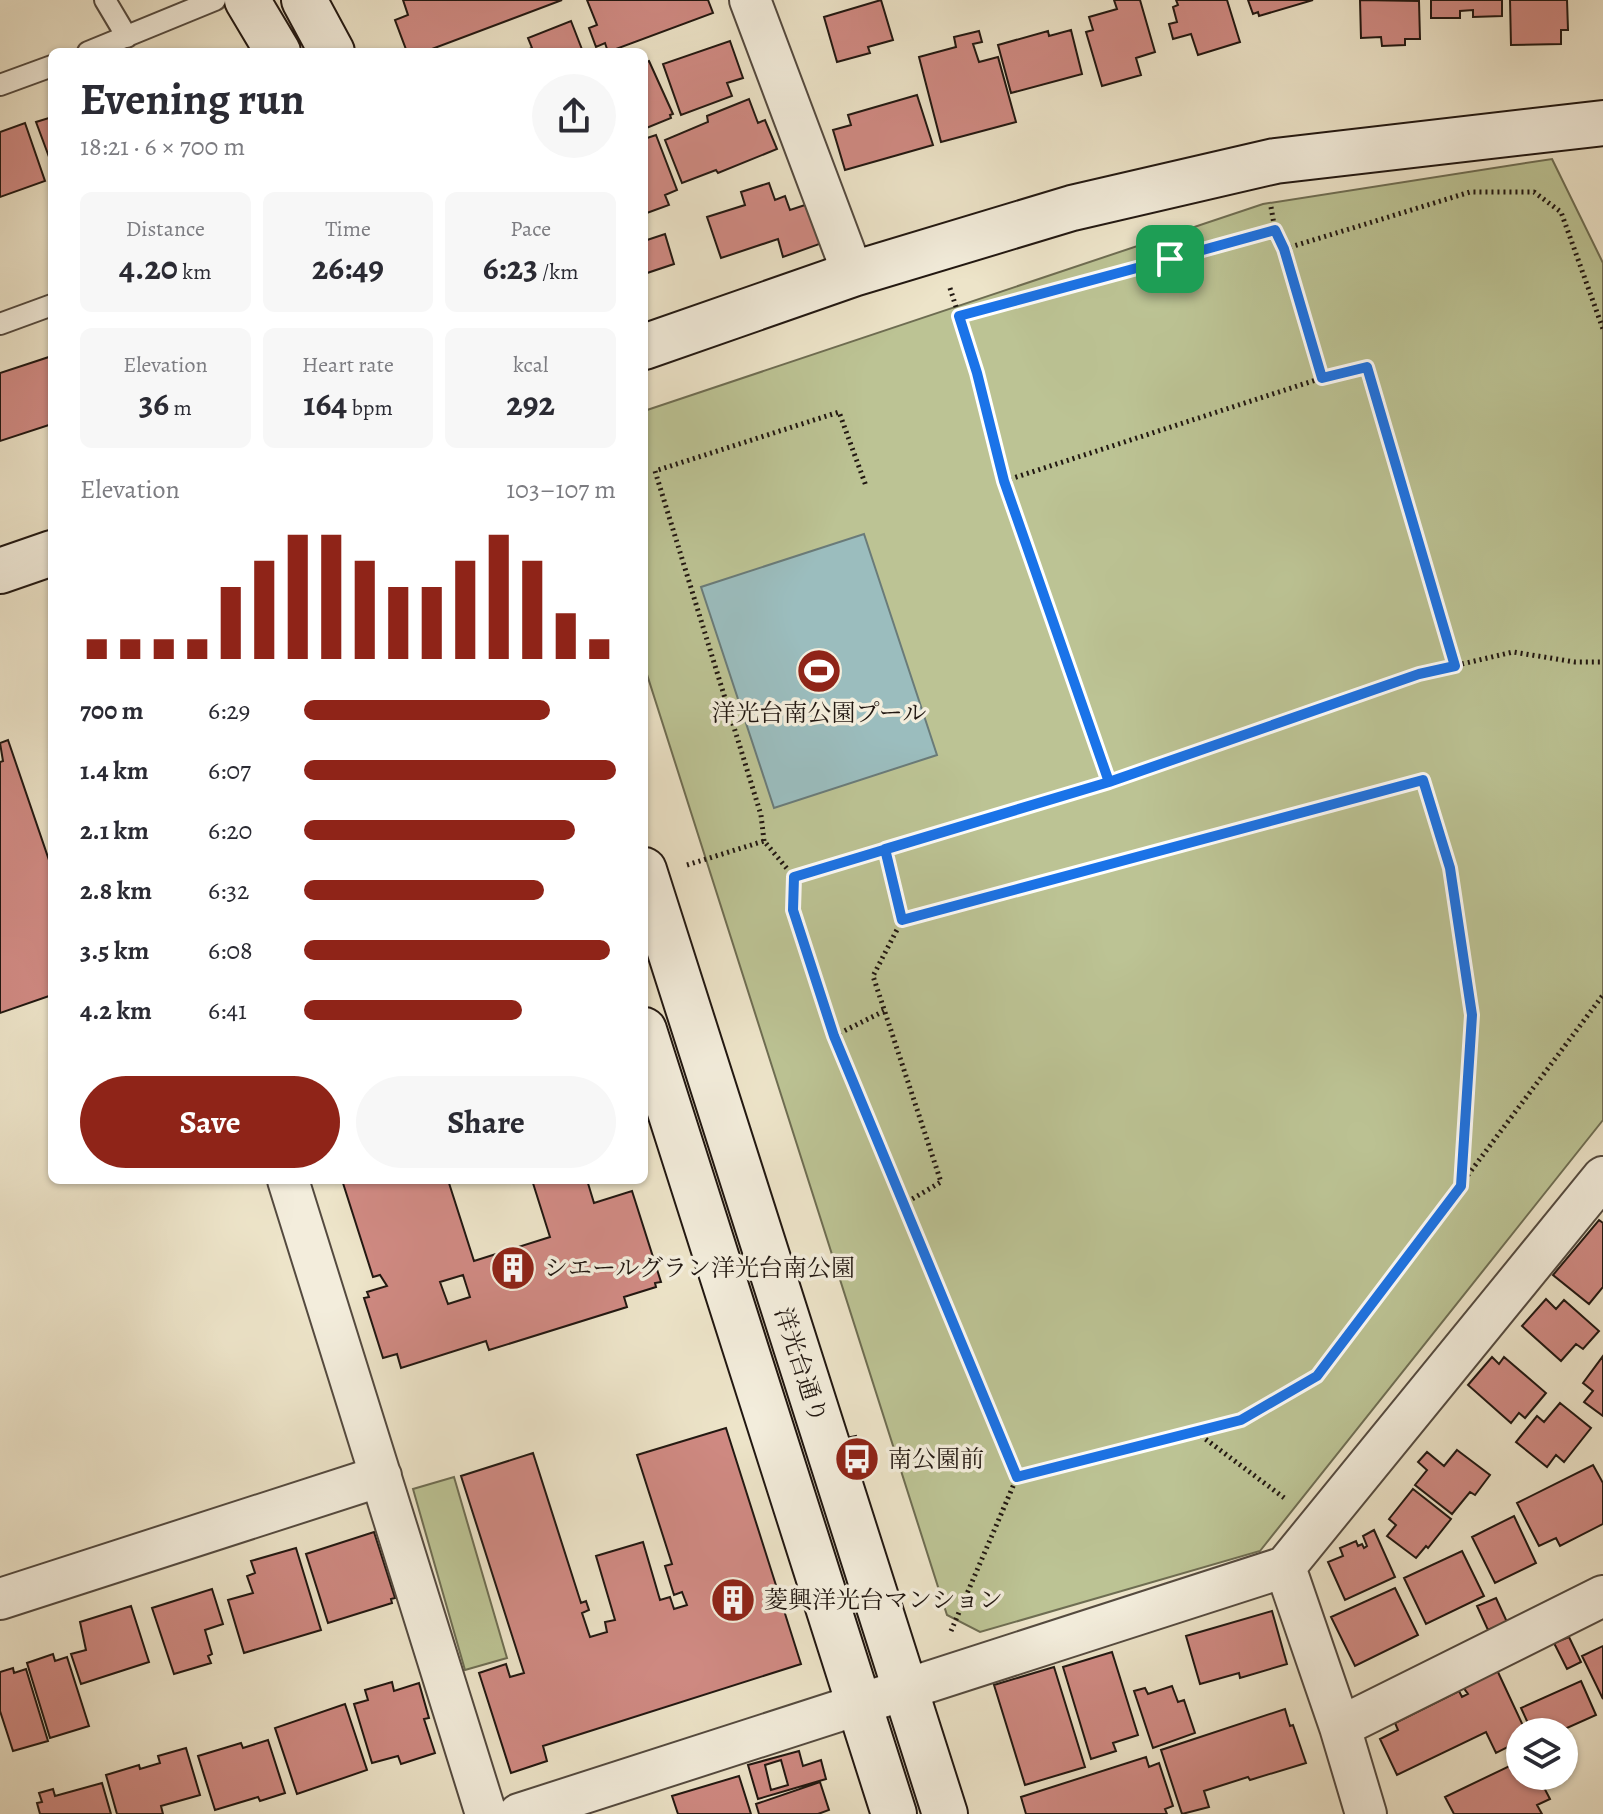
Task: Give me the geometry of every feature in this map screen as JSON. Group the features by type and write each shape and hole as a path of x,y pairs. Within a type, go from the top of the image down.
{"street":[{"path":"247,0 276,48"},
{"path":"304,0 330,48"},
{"path":"750,0 853,274"},
{"path":"648,346 853,274 1072,208 1275,161 1603,123"},
{"path":"0,571 48,554"},
{"name":"洋光台通り","path":"663,868 903,1689 945,1814"},
{"name":"洋光台通り","path":"648,1043 894,1814"},
{"path":"519,1814 1285,1567 1603,1177"},
{"path":"289,1184 486,1814"},
{"path":"0,1599 381,1476"},
{"path":"1285,1567 1340,1727 1366,1814"},
{"path":"1340,1727 1603,1596"}],"lane":[{"path":"105,0 127,37"},
{"path":"98,48 215,0"},
{"path":"0,85 48,67"},
{"path":"0,324 48,306"}],"path":[{"path":"1284,249 1470,192 1534,192 1561,212 1603,329"},
{"path":"1270,205 1275,230 1284,249 1322,378"},
{"path":"959,316 1275,230"},
{"path":"950,287 977,373 1004,481 1109,782"},
{"path":"1004,481 1322,378 1367,367 1455,666"},
{"path":"866,486 839,412 655,471 761,815 764,841 794,877 793,910 834,1036 1017,1477 947,1642"},
{"path":"794,877 1109,782 1419,674 1513,652 1575,662 1603,662"},
{"path":"902,920 1423,780 1450,868 1472,1015 1461,1186"},
{"path":"663,868 764,841"},
{"path":"885,849 902,920 873,976 941,1182 902,1205"},
{"path":"1017,1477 1241,1420 1317,1376 1603,995"},
{"path":"834,1036 884,1011"},
{"path":"1195,1431 1253,1474"}],"green space":[{"path":"1552,159 1603,263 1603,1120 1260,1551 980,1632 947,1615 648,678 648,410 1263,204"},
{"path":"454,1477 507,1658 465,1670 413,1489"}],"water":[{"name":"洋光台南公園プール","path":"864,534 937,755 774,808 701,587"}],"building":[{"path":"403,0 562,0 435,48 406,48 395,20 408,15"},
{"path":"587,0 708,0 713,13 619,48 607,48 605,43 596,47 589,28 597,25"},
{"path":"881,0 893,40 868,47 870,53 837,62 824,17"},
{"path":"1114,0 1140,0 1155,52 1136,58 1141,75 1102,86 1086,32 1093,30 1089,17 1117,9"},
{"path":"1176,0 1227,0 1240,42 1198,55 1191,34 1173,39 1169,24 1177,22 1173,7 1178,5"},
{"path":"1248,0 1313,0 1259,16 1258,12 1253,14"},
{"path":"1360,0 1419,1 1420,39 1405,39 1405,45 1382,46 1381,37 1361,38"},
{"path":"1431,0 1502,0 1502,16 1473,17 1473,10 1460,11 1460,18 1431,18"},
{"path":"1510,0 1567,0 1568,30 1561,30 1561,44 1511,45"},
{"path":"571,21 581,48 532,48 528,38"},
{"path":"1071,30 1082,74 1011,93 998,45 1048,31 1049,36"},
{"path":"979,31 982,42 973,44 979,62 998,57 1016,122 941,142 919,57 956,47 954,37"},
{"path":"730,41 743,78 727,83 732,96 681,115 663,64"},
{"path":"648,61 673,114 671,118 648,127"},
{"path":"917,95 933,145 845,170 833,130 851,125 848,115"},
{"path":"749,99 758,123 765,120 777,149 718,173 716,170 682,183 665,140 708,122 707,116"},
{"path":"48,118 48,154 36,122"},
{"path":"25,123 45,181 0,197 0,132"},
{"path":"656,135 677,190 665,195 669,205 648,213 648,138"},
{"path":"769,183 775,200 785,196 790,210 811,203 825,242 783,257 778,239 721,258 707,217 745,205 741,192"},
{"path":"665,234 674,264 648,273 648,240"},
{"path":"48,357 48,425 0,441 0,373"},
{"path":"8,740 48,857 48,996 0,1013 0,762 3,761 0,743"},
{"name":"シエールグラン洋光台南公園","path":"343,1184 449,1184 474,1261 550,1237 533,1184 588,1184 594,1203 632,1191 661,1282 655,1283 656,1287 624,1297 627,1307 489,1350 486,1341 401,1368 397,1354 383,1358 364,1298 369,1297 367,1292 387,1286 380,1275 373,1277","holes":["463,1275 470,1297 448,1304 440,1282"]},
{"path":"1599,1220 1603,1223 1603,1287 1589,1304 1553,1275"},
{"path":"1546,1299 1556,1309 1564,1300 1599,1331 1583,1349 1576,1344 1561,1361 1522,1326"},
{"path":"1603,1356 1603,1416 1584,1402 1593,1391 1583,1383"},
{"path":"1492,1357 1499,1364 1504,1357 1546,1393 1525,1418 1519,1413 1511,1423 1468,1385"},
{"path":"1560,1403 1591,1428 1564,1462 1556,1455 1547,1467 1516,1442 1537,1416 1544,1422"},
{"name":"菱興洋光台マンション","path":"726,1428 801,1664 543,1746 547,1761 511,1773 479,1673 506,1664 510,1677 524,1673 461,1476 533,1453 581,1603 586,1601 589,1610 582,1613 590,1637 607,1632 605,1622 615,1620 596,1556 643,1542 660,1600 670,1597 674,1609 687,1605 682,1592 674,1595 665,1566 672,1564 637,1455"},
{"path":"856,1436 863,1458 853,1461 846,1438"},
{"path":"1457,1450 1490,1475 1475,1495 1470,1492 1452,1514 1415,1485 1427,1470 1418,1462 1427,1452 1444,1466"},
{"path":"1593,1465 1603,1483 1603,1524 1560,1546 1556,1538 1539,1546 1517,1503"},
{"path":"1413,1489 1451,1519 1416,1558 1387,1536 1396,1525 1389,1519"},
{"path":"1514,1516 1536,1563 1495,1583 1472,1537"},
{"path":"1374,1530 1395,1577 1345,1600 1328,1562 1343,1556 1340,1548 1356,1541 1358,1546 1367,1546 1363,1536"},
{"path":"374,1532 395,1598 391,1599 392,1603 328,1623 306,1554"},
{"path":"296,1548 321,1630 244,1653 228,1600 253,1593 247,1576 255,1573 251,1561"},
{"path":"1462,1551 1484,1596 1426,1624 1404,1578"},
{"path":"1395,1588 1418,1635 1355,1666 1331,1617"},
{"path":"212,1589 223,1624 205,1630 212,1654 208,1656 211,1663 174,1674 152,1608"},
{"path":"1496,1598 1507,1622 1488,1630 1477,1606"},
{"path":"131,1606 149,1662 81,1684 71,1654 86,1650 80,1622"},
{"path":"1272,1611 1287,1664 1240,1678 1239,1673 1200,1684 1186,1636"},
{"path":"1569,1637 1581,1662 1567,1669 1554,1643"},
{"path":"1603,1646 1603,1699 1582,1656"},
{"path":"1112,1652 1138,1735 1113,1743 1116,1751 1091,1759 1063,1667"},
{"path":"53,1654 55,1661 67,1657 89,1726 50,1738 27,1663"},
{"path":"1054,1667 1085,1767 1025,1785 994,1685"},
{"path":"13,1668 14,1673 26,1669 48,1741 13,1751 0,1711 0,1672"},
{"path":"1497,1670 1519,1718 1506,1718 1506,1748 1496,1753 1486,1732 1397,1775 1380,1739 1398,1730 1395,1723 1459,1691 1462,1697 1468,1694 1463,1687"},
{"path":"1581,1681 1596,1715 1578,1723 1578,1718 1526,1718 1521,1708"},
{"path":"392,1682 394,1691 419,1683 429,1718 424,1719 435,1753 401,1764 398,1756 372,1763 354,1704 368,1700 365,1690"},
{"path":"1172,1686 1178,1702 1184,1700 1195,1733 1153,1748 1134,1691 1145,1688 1148,1694"},
{"path":"345,1704 367,1770 297,1794 275,1728"},
{"path":"1285,1709 1306,1763 1204,1791 1209,1807 1182,1814 1161,1750"},
{"path":"268,1740 285,1793 260,1801 258,1797 215,1810 198,1756 241,1743 243,1748"},
{"path":"186,1748 200,1795 161,1806 163,1814 117,1814 106,1775 139,1765 140,1769 160,1763 158,1756"},
{"path":"799,1751 803,1766 821,1760 826,1779 758,1799 748,1765","holes":["781,1760 788,1785 771,1790 765,1765"]},
{"path":"1146,1757 1149,1767 1159,1763 1173,1806 1165,1809 1167,1814 1026,1814 1021,1797"},
{"path":"1506,1768 1506,1790 1545,1790 1550,1799 1537,1805 1542,1814 1454,1814 1445,1797"},
{"path":"739,1776 751,1814 678,1814 672,1796"},
{"path":"820,1782 829,1810 818,1814 759,1814 756,1804"},
{"path":"102,1783 111,1814 40,1814 37,1803 42,1802 39,1793 53,1789 55,1796"}],"place":[{"name":"洋光台南公園プール","path":"819,671"},
{"name":"シエールグラン洋光台南公園","path":"513,1268"},
{"name":"南公園前","path":"857,1459"},
{"name":"菱興洋光台マンション","path":"733,1600"}],"route":[{"path":"1170,259 959,316 1004,481 1109,782 885,849 794,877 793,910 834,1036 1017,1477 1241,1420 1317,1376 1461,1186 1472,1015 1450,868 1423,780 902,920 885,849 997,815 1109,782 1419,674 1455,666 1367,367 1322,378 1284,249 1275,230 1170,259"}]}
